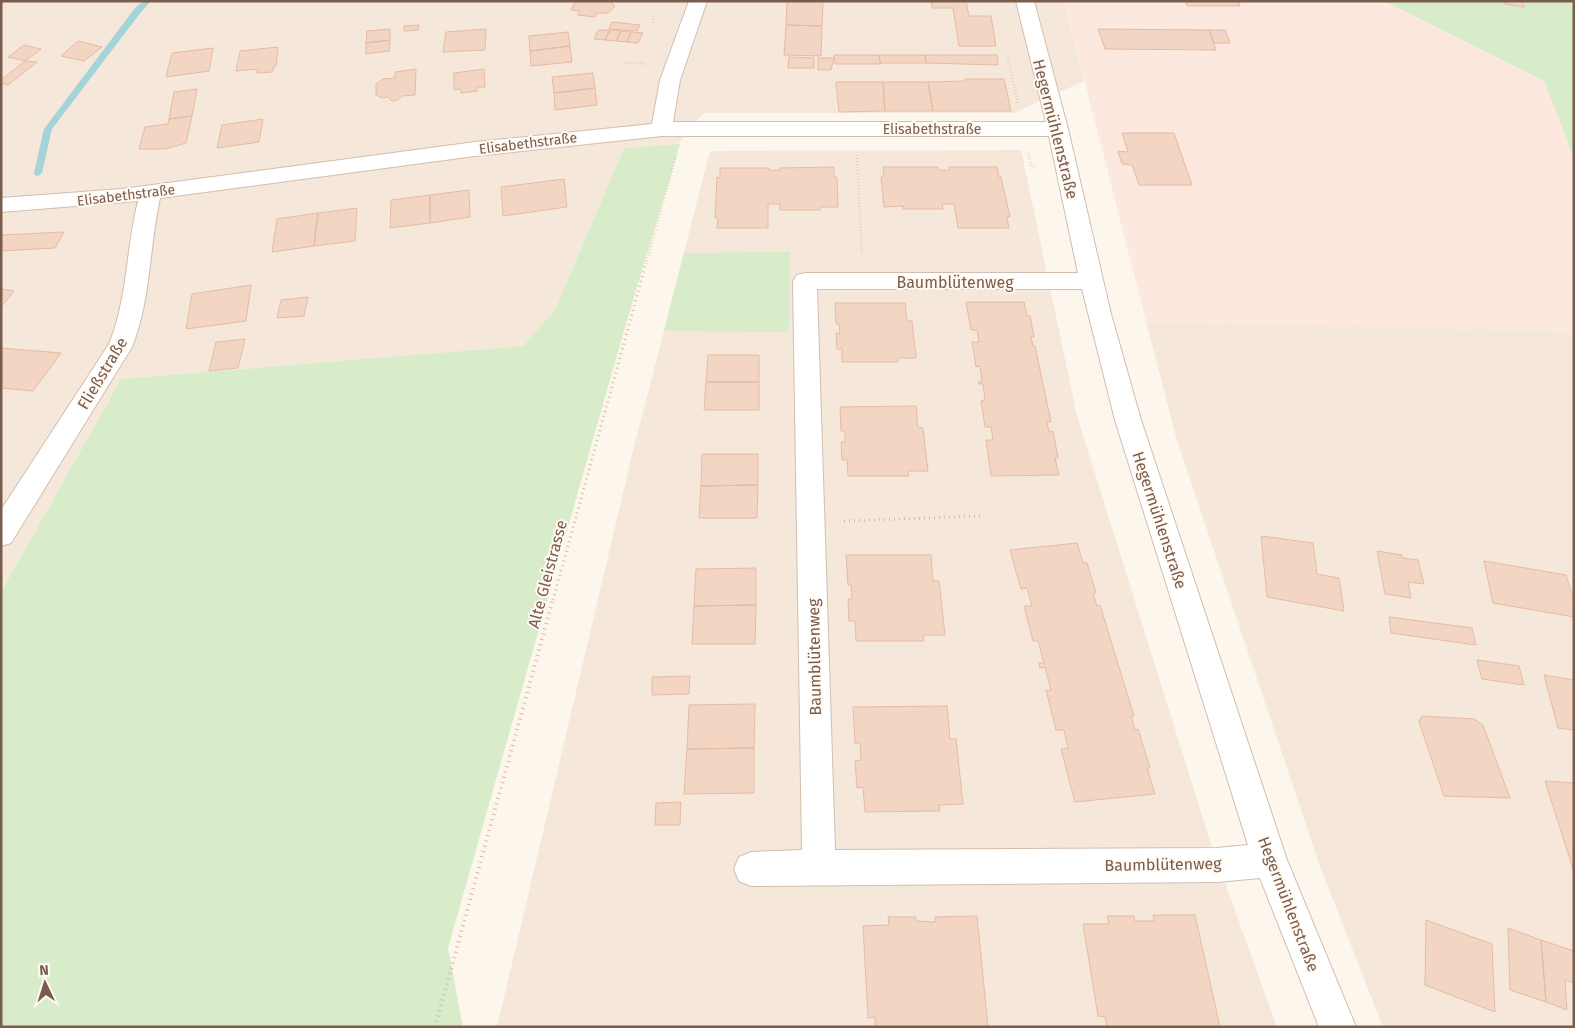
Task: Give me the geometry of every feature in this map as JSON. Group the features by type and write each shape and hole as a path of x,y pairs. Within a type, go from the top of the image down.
{"street":[{"path":"662,129 663,104 674,66 698,1"},
{"name":"Hegermühlenstraße","path":"1025,1 1058,129 1091,282 1128,420 1270,860 1338,1027"},
{"name":"Elisabethstraße","path":"1,205 62,202 151,192 484,148 662,129 1058,129"},
{"name":"Fließstraße","path":"1,534 120,347 129,328 134,310 144,223 151,192"},
{"name":"Baumblütenweg","path":"1091,282 805,281 819,867 1217,865 1270,860"},
{"path":"751,869 819,867"}],"path":[{"path":"653,19 654,24"},
{"path":"1006,51 1031,165"},
{"name":"Alte Gleistrasse","path":"435,1027 684,129"},
{"path":"857,146 863,282"},
{"path":"811,522 980,516"}],"shaded area":[{"path":"1,1 1064,1 1084,81 1013,113 704,113 678,144 624,148 555,310 523,346 121,379 1,592"},
{"path":"1064,1 1384,1 1544,81 1574,159 1574,331 1146,321"},
{"path":"1021,150 1077,416 1211,844 1277,1027 497,1027 632,455 710,151"},
{"path":"1146,321 1574,331 1574,1027 1383,1027 1319,864 1176,437"}],"green space":[{"path":"1384,1 1574,1 1574,159 1544,81"},
{"path":"680,144 628,317 448,948 463,1027 1,1027 1,592 121,379 523,346 555,310 624,148"},
{"path":"790,252 789,332 664,331 684,253"}],"building":[{"path":"575,1 613,1 612,3 615,6 608,13 596,13 595,17 578,15 580,11 571,10"},
{"path":"787,1 823,1 822,26 786,25"},
{"path":"931,1 966,1 969,16 991,16 996,46 959,46 953,8 932,8"},
{"path":"1185,1 1238,1 1240,6 1187,6"},
{"path":"1504,1 1522,1 1524,7 1505,4"},
{"path":"612,22 640,25 637,31 609,29"},
{"path":"419,25 418,30 404,31 404,26"},
{"path":"786,25 822,26 821,56 784,55"},
{"path":"390,29 390,40 366,43 367,31"},
{"path":"486,29 485,50 443,52 446,32"},
{"path":"1098,29 1209,30 1216,50 1105,49"},
{"path":"598,30 610,30 605,40 594,39"},
{"path":"610,30 621,31 616,41 605,40"},
{"path":"1209,30 1225,30 1230,43 1214,43"},
{"path":"621,31 631,32 627,42 616,41"},
{"path":"568,32 570,46 530,51 529,36"},
{"path":"631,32 643,33 638,43 627,42"},
{"path":"390,40 389,51 366,54 366,43"},
{"path":"78,41 102,47 84,61 61,56"},
{"path":"24,45 41,49 25,61 8,57"},
{"path":"570,46 572,62 531,66 530,51"},
{"path":"278,47 276,66 274,66 272,72 257,73 258,69 236,71 240,51"},
{"path":"213,48 209,71 166,77 172,53"},
{"path":"834,55 879,55 881,64 835,64"},
{"path":"879,55 925,55 926,63 880,63"},
{"path":"925,55 997,55 998,65 926,63"},
{"path":"789,57 814,58 814,68 788,68"},
{"path":"818,58 834,58 831,70 818,70"},
{"path":"25,61 37,62 8,85 1,83 1,80"},
{"path":"416,69 415,95 402,96 398,100 392,101 387,97 382,98 376,95 376,84 383,79 395,78 395,72"},
{"path":"484,69 485,87 477,87 477,91 461,93 461,89 454,90 454,73"},
{"path":"593,73 595,88 554,93 552,77"},
{"path":"965,79 1004,79 1011,111 933,111 928,82 965,81"},
{"path":"836,82 883,82 885,111 839,112"},
{"path":"883,82 928,82 933,111 885,111"},
{"path":"595,88 597,105 555,110 554,93"},
{"path":"197,89 192,116 169,119 174,92"},
{"path":"192,116 186,143 165,149 139,149 145,127 168,124 169,119"},
{"path":"263,119 259,142 217,148 222,125"},
{"path":"1122,133 1174,133 1192,185 1139,185 1132,165 1122,164 1118,151 1128,152"},
{"path":"834,167 834,177 837,177 838,207 820,207 820,210 780,210 780,204 768,204 768,228 717,228 718,218 715,218 717,177 720,178 720,168 769,168 769,170 780,170 780,168"},
{"path":"883,167 938,167 938,170 950,170 949,167 997,167 1010,217 1007,217 1009,228 958,228 954,204 942,204 943,209 903,209 903,206 884,207 881,177 884,176"},
{"path":"564,179 567,207 503,216 501,187"},
{"path":"469,190 470,217 430,223 430,195"},
{"path":"430,195 430,223 390,228 391,200"},
{"path":"357,208 355,241 314,246 318,213"},
{"path":"318,213 314,246 272,252 277,219"},
{"path":"64,232 55,248 1,251 1,235"},
{"path":"251,285 246,321 186,329 192,294"},
{"path":"1,289 14,291 1,307"},
{"path":"308,297 304,316 277,318 281,300"},
{"path":"966,302 1024,302 1027,316 1030,316 1034,337 1031,337 1033,346 1035,346 1051,422 1047,422 1049,432 1053,431 1058,458 1055,458 1059,475 991,476 986,440 993,440 991,427 985,427 981,401 985,400 983,384 978,382 982,382 980,366 976,367 972,342 979,342 977,330 971,330"},
{"path":"835,303 905,303 907,321 912,321 916,358 898,358 898,362 842,362 842,349 837,349 836,333 840,334 839,324 836,324"},
{"path":"245,339 238,368 209,371 216,342"},
{"path":"1,348 61,353 33,391 1,388"},
{"path":"708,355 759,355 759,382 706,382"},
{"path":"706,382 759,382 759,410 704,410"},
{"path":"916,406 918,427 923,428 928,471 908,471 909,476 848,476 847,460 842,460 841,442 845,442 845,431 841,431 840,407"},
{"path":"702,454 758,454 758,485 701,486"},
{"path":"758,485 757,518 699,518 701,486"},
{"path":"1261,536 1313,543 1317,574 1339,578 1344,611 1267,597"},
{"path":"1077,543 1083,563 1087,563 1096,593 1093,593 1097,606 1100,605 1134,716 1131,716 1135,730 1138,729 1150,768 1147,768 1155,794 1075,802 1061,749 1068,748 1064,730 1056,730 1046,690 1051,690 1045,667 1040,668 1039,663 1044,663 1038,641 1033,641 1024,606 1032,606 1027,588 1021,589 1010,550"},
{"path":"1377,551 1418,560 1424,584 1408,582 1411,598 1385,594"},
{"path":"846,555 931,555 933,581 939,581 945,635 923,635 924,641 856,641 855,621 849,621 848,599 852,599 851,585 848,585"},
{"path":"1484,561 1566,575 1574,601 1574,617 1493,603"},
{"path":"756,568 756,605 694,606 696,569"},
{"path":"756,605 755,644 692,644 694,606"},
{"path":"1389,617 1472,628 1476,645 1391,633"},
{"path":"1477,660 1519,666 1524,685 1482,679"},
{"path":"1544,675 1574,680 1574,730 1558,728"},
{"path":"690,676 689,694 652,695 652,677"},
{"path":"755,704 754,748 687,749 689,705"},
{"path":"947,706 950,739 956,739 963,804 939,805 940,811 865,812 863,787 857,788 855,761 861,760 860,743 855,743 853,707"},
{"path":"1422,716 1474,719 1483,725 1510,798 1444,796 1419,722"},
{"path":"754,748 754,793 684,794 687,749"},
{"path":"1545,781 1574,783 1574,872"},
{"path":"681,802 680,825 655,825 656,803"},
{"path":"1153,915 1195,915 1220,1027 1107,1027 1105,1017 1098,1016 1083,924 1109,924 1107,916 1134,916 1135,921 1154,921"},
{"path":"977,916 988,1027 875,1027 875,1017 868,1018 863,926 889,925 888,917 916,917 916,921 935,922 935,917"},
{"path":"1426,920 1492,944 1495,1012 1425,985"},
{"path":"1508,928 1541,940 1546,1002 1510,990"},
{"path":"1541,940 1574,951 1574,983 1565,980 1567,1010 1546,1002"}],"waterway":[{"path":"38,173 48,129 138,10 148,1"}]}
